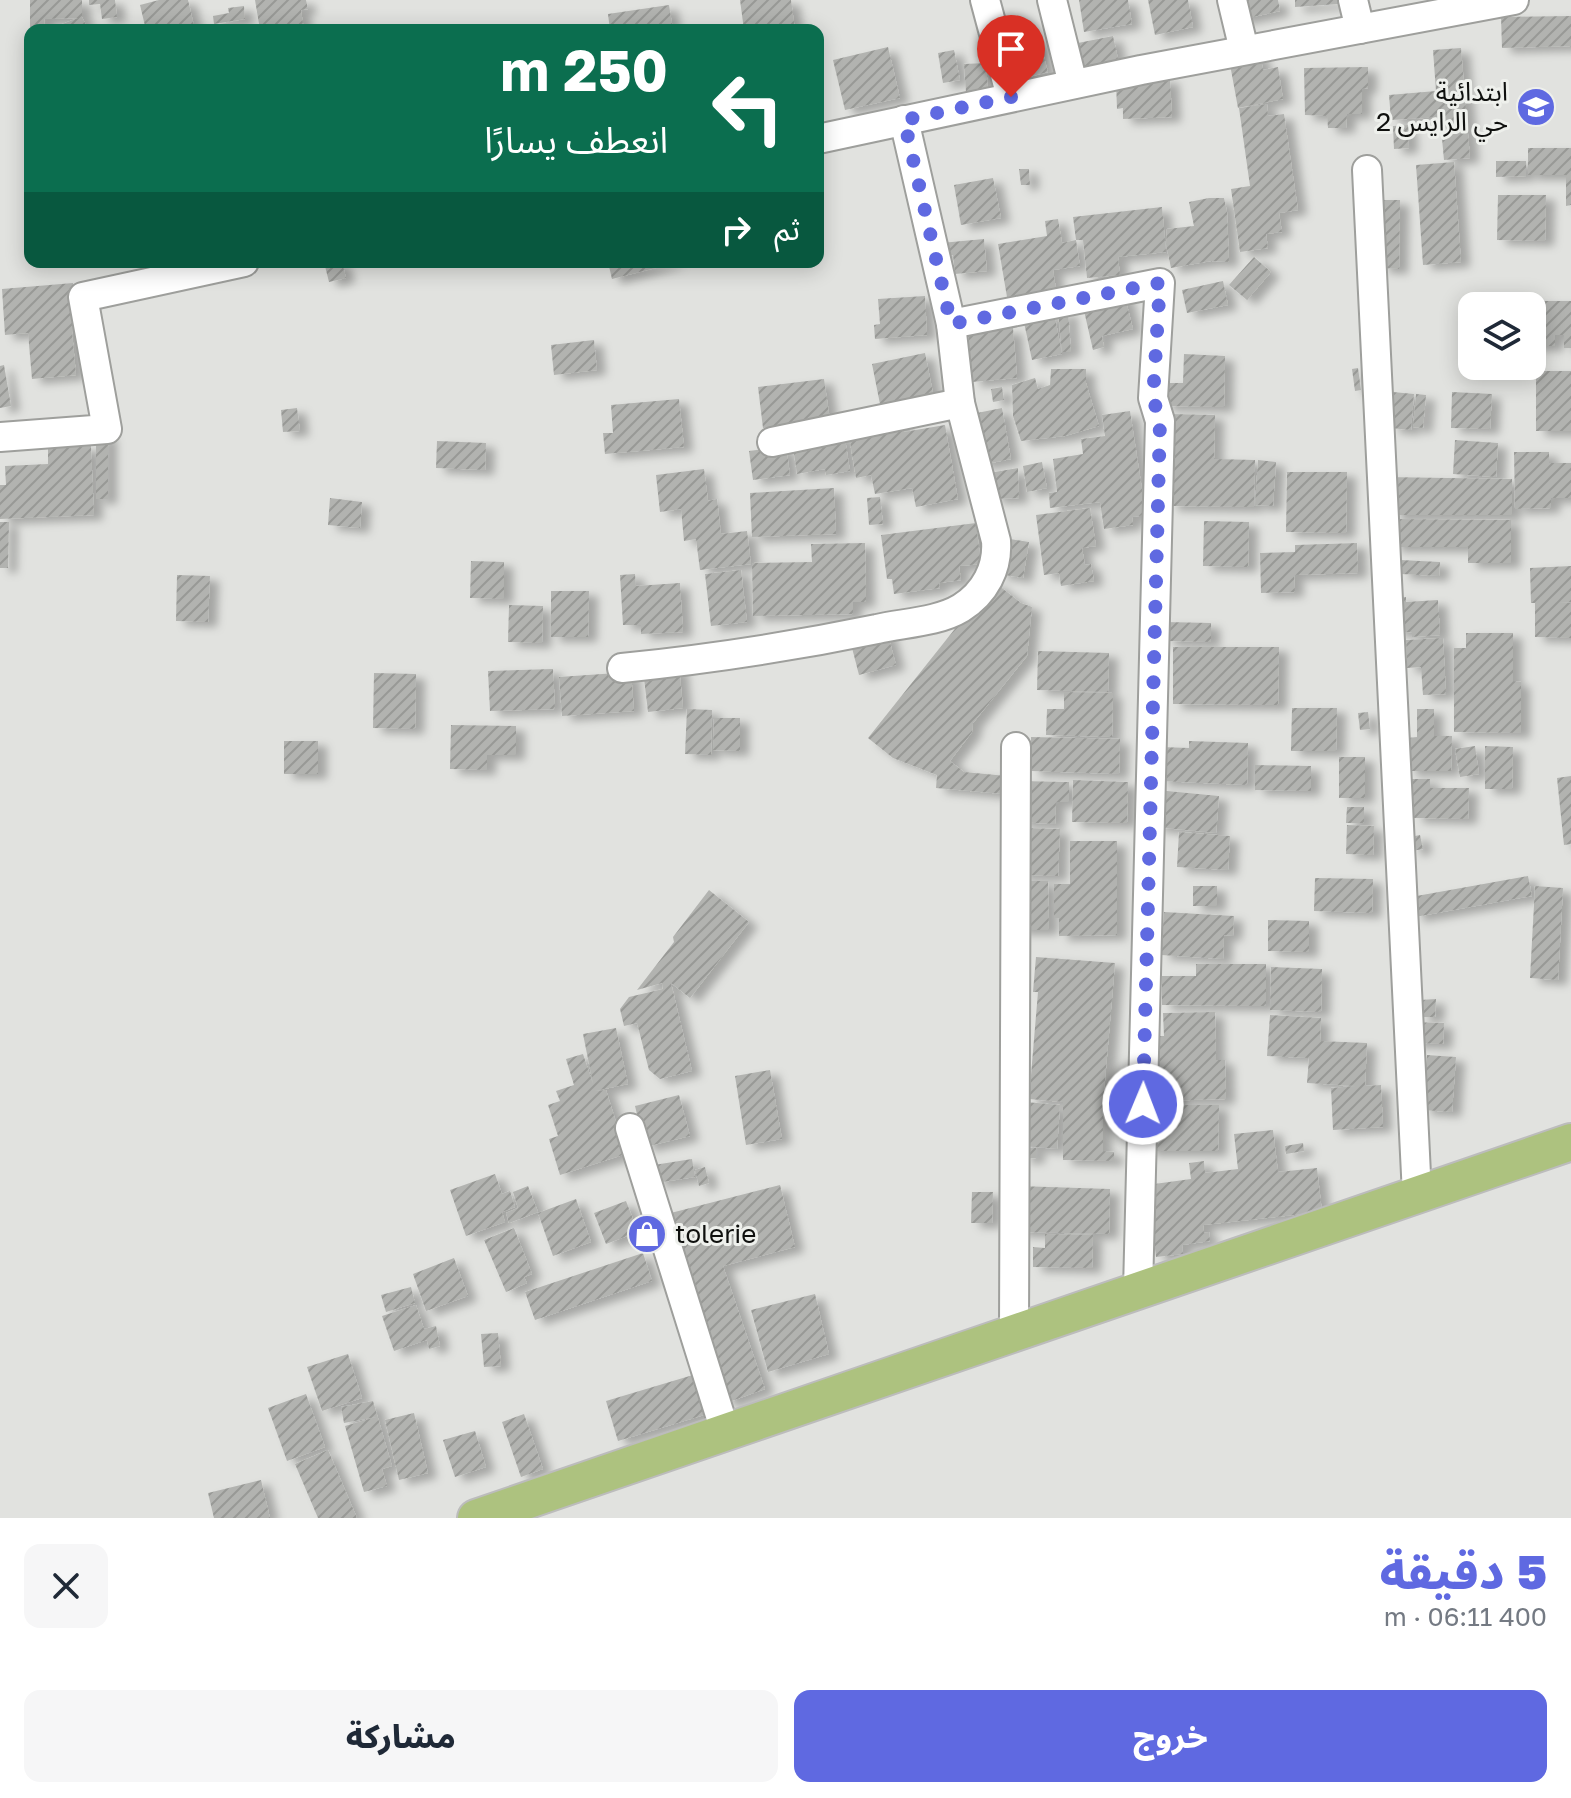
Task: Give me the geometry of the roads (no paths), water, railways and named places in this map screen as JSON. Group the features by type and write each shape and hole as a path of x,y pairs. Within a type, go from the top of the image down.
{"main road":[{"path":"476,1518 1571,1142"}],"street":[{"path":"985,0 1011,97"},
{"path":"1052,0 1073,84"},
{"path":"1232,0 1244,50"},
{"path":"1353,0 1360,29"},
{"path":"824,138 1473,4 1514,0"},
{"path":"622,668 778,649 927,619 959,609 982,589 992,572 997,558 996,541 960,403 951,324 904,120"},
{"path":"1367,170 1417,1195"},
{"path":"0,437 107,429 83,297 216,268"},
{"path":"951,324 1160,283 1153,398 1160,421 1138,1290"},
{"path":"772,442 960,403"},
{"path":"1014,1332 1016,747"},
{"path":"630,1128 725,1431"}],"place":[{"name":"ابتدائية حي الرايس 2","path":"1536,107"},
{"name":"tolerie","path":"647,1234"}]}
